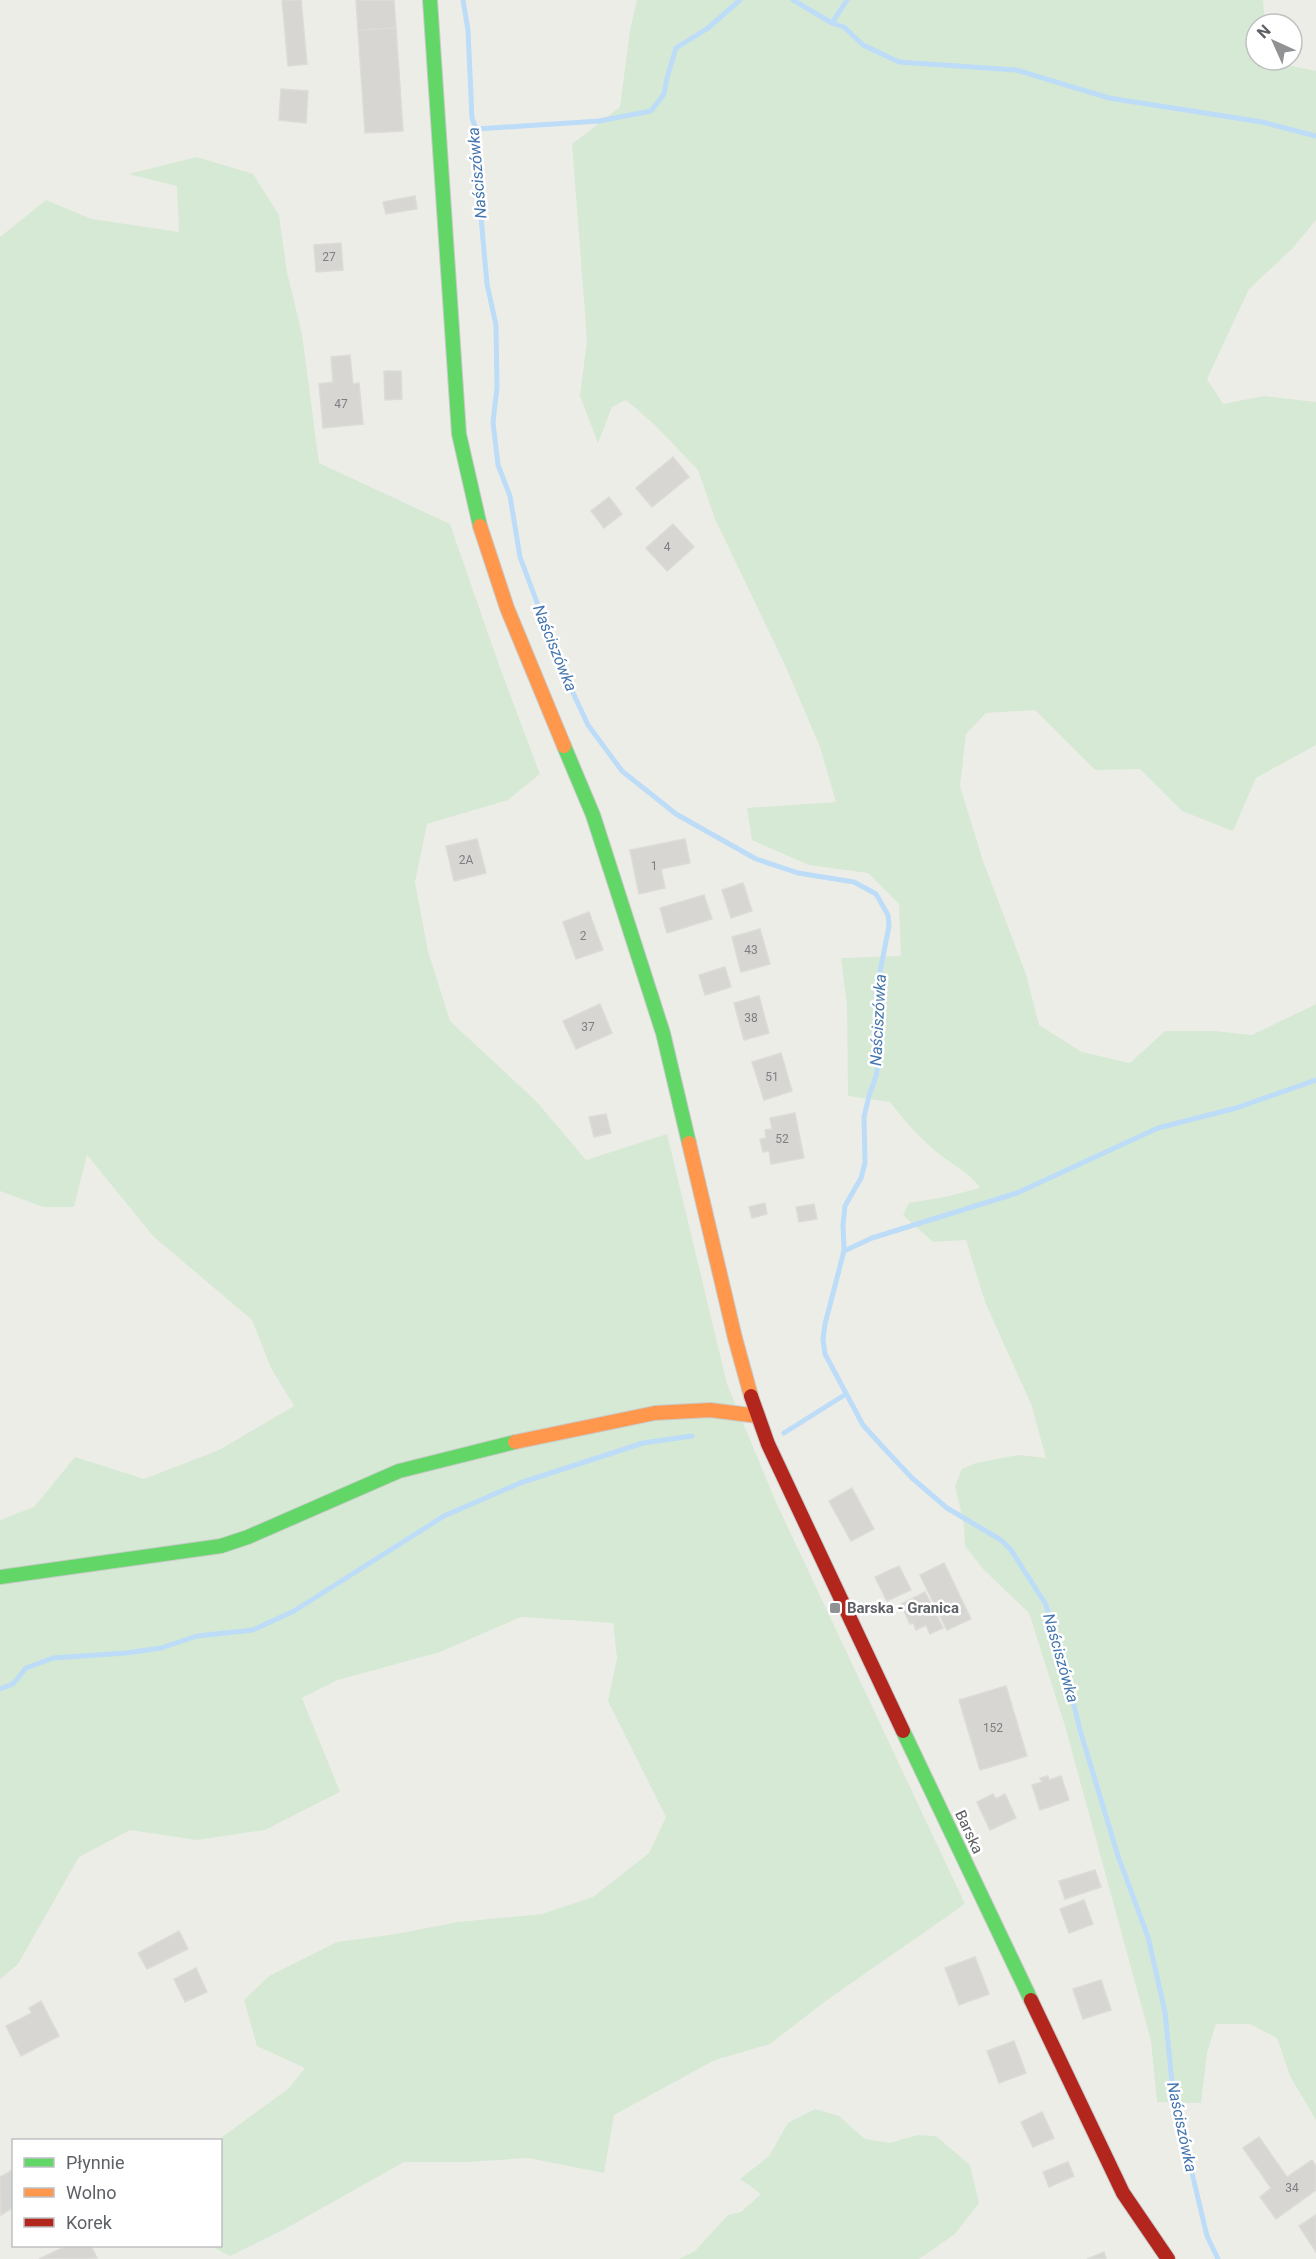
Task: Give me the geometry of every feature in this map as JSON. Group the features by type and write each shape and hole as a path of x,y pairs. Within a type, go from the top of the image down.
{"street":[{"name":"Barska","path":"430,0 459,434 475,511 507,608 593,815 663,1033 735,1338 757,1413 768,1444 810,1535 1123,2193 1168,2259"},
{"path":"0,1577 221,1546 248,1537 399,1471 590,1424 655,1413 710,1410 757,1413"}],"green space":[{"path":"637,0 1263,0 1264,12 1244,12 1244,72 1304,72 1304,68 1316,71 1316,220 1292,249 1249,289 1207,379 1223,404 1264,396 1316,402 1316,745 1256,778 1233,831 1182,811 1140,769 1095,770 1035,710 986,713 966,734 960,786 983,861 1026,974 1039,1025 1082,1052 1130,1063 1165,1031 1214,1031 1252,1035 1316,1004 1316,2120 1290,2076 1277,2038 1250,2024 1216,2024 1207,2053 1201,2103 1157,2102 1151,2041 1065,1726 1029,1613 984,1570 965,1546 964,1525 955,1486 962,1469 976,1463 1018,1455 1046,1458 1031,1404 985,1302 966,1240 933,1242 903,1215 909,1203 980,1188 967,1174 921,1138 890,1102 848,1096 847,1005 841,958 901,956 899,904 868,873 809,865 752,840 747,808 836,802 820,747 785,665 715,519 698,470 655,425 626,400 612,407 598,443 580,396 587,340 572,144 620,107 630,30"},
{"path":"197,157 253,174 279,215 287,272 302,334 319,463 450,524 540,774 508,800 427,824 415,882 428,951 450,1021 537,1102 586,1160 667,1134 727,1384 775,1500 965,1904 827,2000 770,2044 715,2060 614,2115 604,2173 528,2158 468,2162 404,2162 285,2229 230,2256 212,2247 222,2247 222,2139 219,2139 289,2088 305,2068 257,2046 244,2000 269,1976 337,1942 458,1922 542,1914 593,1897 649,1853 666,1817 608,1701 617,1658 613,1623 521,1617 440,1652 338,1680 302,1698 340,1792 265,1830 197,1840 130,1830 79,1857 18,1964 0,1979 0,1520 34,1507 75,1457 144,1479 219,1450 294,1406 271,1368 252,1320 154,1237 87,1155 74,1207 43,1207 0,1191 0,237 46,200 92,219 179,232 177,186 128,174"},
{"path":"815,2109 839,2116 865,2139 890,2143 917,2135 936,2136 970,2165 979,2203 955,2234 919,2259 679,2259 695,2251 728,2215 741,2212 761,2194 740,2179 769,2156 788,2123"}],"building":[{"path":"282,0 301,0 307,64 288,66"},
{"path":"356,0 394,0 396,28 358,30"},
{"path":"396,28 403,131 365,133 358,30"},
{"path":"281,89 308,91 306,123 279,120"},
{"path":"415,196 417,209 386,214 383,202"},
{"path":"341,243 343,270 316,272 314,245"},
{"path":"350,355 353,384 359,383 363,424 323,428 319,384 333,382 331,357"},
{"path":"384,371 401,371 402,399 385,400"},
{"path":"673,457 689,477 652,507 636,488"},
{"path":"609,497 622,514 604,528 591,511"},
{"path":"673,524 694,547 667,571 646,548"},
{"path":"477,839 486,873 454,881 446,846"},
{"path":"685,839 690,863 661,869 665,888 639,894 630,850"},
{"path":"743,883 752,911 731,918 722,890"},
{"path":"704,895 712,919 667,933 660,908"},
{"path":"589,912 603,950 576,959 563,922"},
{"path":"760,929 770,964 741,972 732,937"},
{"path":"725,967 731,987 705,995 699,975"},
{"path":"759,996 769,1033 744,1040 734,1003"},
{"path":"600,1004 612,1033 576,1049 563,1021"},
{"path":"781,1053 792,1091 764,1100 752,1062"},
{"path":"795,1113 804,1158 771,1164 769,1151 763,1152 760,1139 766,1138 765,1130 772,1129 770,1118"},
{"path":"606,1114 611,1133 594,1137 589,1117"},
{"path":"765,1203 767,1214 752,1218 749,1207"},
{"path":"814,1204 817,1219 799,1222 796,1207"},
{"path":"852,1488 874,1529 851,1541 829,1501"},
{"path":"944,1563 971,1619 947,1630 920,1575"},
{"path":"899,1566 911,1590 887,1601 875,1577"},
{"path":"925,1592 943,1628 930,1634 926,1625 916,1630 913,1623 910,1624 901,1604"},
{"path":"1006,1686 1027,1756 980,1770 959,1700"},
{"path":"1048,1776 1049,1780 1061,1776 1069,1800 1040,1810 1032,1785 1042,1782 1040,1778"},
{"path":"993,1794 996,1799 1005,1794 1016,1818 990,1830 977,1802"},
{"path":"1095,1870 1101,1887 1065,1899 1059,1881"},
{"path":"1084,1900 1093,1924 1069,1933 1060,1909"},
{"path":"179,1931 188,1949 147,1969 138,1953"},
{"path":"975,1957 989,1994 959,2005 945,1968"},
{"path":"196,1968 207,1992 185,2002 174,1979"},
{"path":"1101,1980 1111,2010 1083,2019 1073,1989"},
{"path":"41,2001 59,2036 21,2056 6,2026 32,2013 29,2008"},
{"path":"1014,2041 1026,2073 999,2083 987,2051"},
{"path":"1042,2112 1054,2138 1033,2147 1021,2122"},
{"path":"1259,2137 1287,2177 1312,2160 1316,2166 1316,2190 1276,2219 1260,2197 1271,2188 1243,2148"},
{"path":"1068,2162 1074,2176 1049,2187 1043,2172"},
{"path":"12,2170 12,2208 1,2215 0,2177"},
{"path":"1316,2215 1316,2252 1299,2226"},
{"path":"64,2247 92,2247 97,2258 39,2259"},
{"path":"1104,2252 1106,2259 1087,2259"}],"waterway":[{"name":"Naściszówka","path":"463,0 468,30 472,118 476,129 487,284 496,325 497,388 493,422 498,465 510,496 520,557 561,667 588,725 622,771 676,814 756,859 798,873 854,882 876,894 888,915 889,926 876,992 878,1063 864,1117 865,1163 861,1178 845,1206 844,1251 825,1324 823,1339 825,1354 863,1425 912,1478 947,1508 1001,1540 1011,1550 1045,1603 1058,1640 1080,1730 1118,1856 1148,1937 1165,2012 1173,2093 1207,2236 1218,2259"},
{"path":"476,129 599,121 651,111 664,94 676,48 708,28 740,0"},
{"path":"793,0 832,23 844,27 863,45 899,62 1016,70 1109,98 1262,122 1316,136"},
{"path":"832,23 847,0"},
{"path":"844,1251 872,1238 1017,1193 1158,1128 1236,1108 1316,1080"},
{"path":"784,1433 846,1394"},
{"path":"0,1689 13,1684 26,1668 53,1658 126,1653 161,1648 197,1636 253,1630 294,1611 444,1516 520,1483 643,1443 692,1436"}],"traffic: fast":[{"path":"430,0 459,434 480,526"},
{"path":"564,746 593,815 663,1033 689,1143"},
{"path":"0,1577 221,1546 248,1537 399,1471 515,1442"},
{"path":"903,1731 1031,2000"}],"traffic: slow":[{"path":"480,526 507,608 564,746"},
{"path":"689,1143 751,1396"},
{"path":"515,1442 655,1413 710,1410 758,1416"}],"traffic: jam":[{"path":"751,1396 768,1444 903,1731"},
{"path":"1031,2000 1123,2193 1168,2259"}],"place":[{"name":"Barska - Granica","path":"835,1608"}]}
